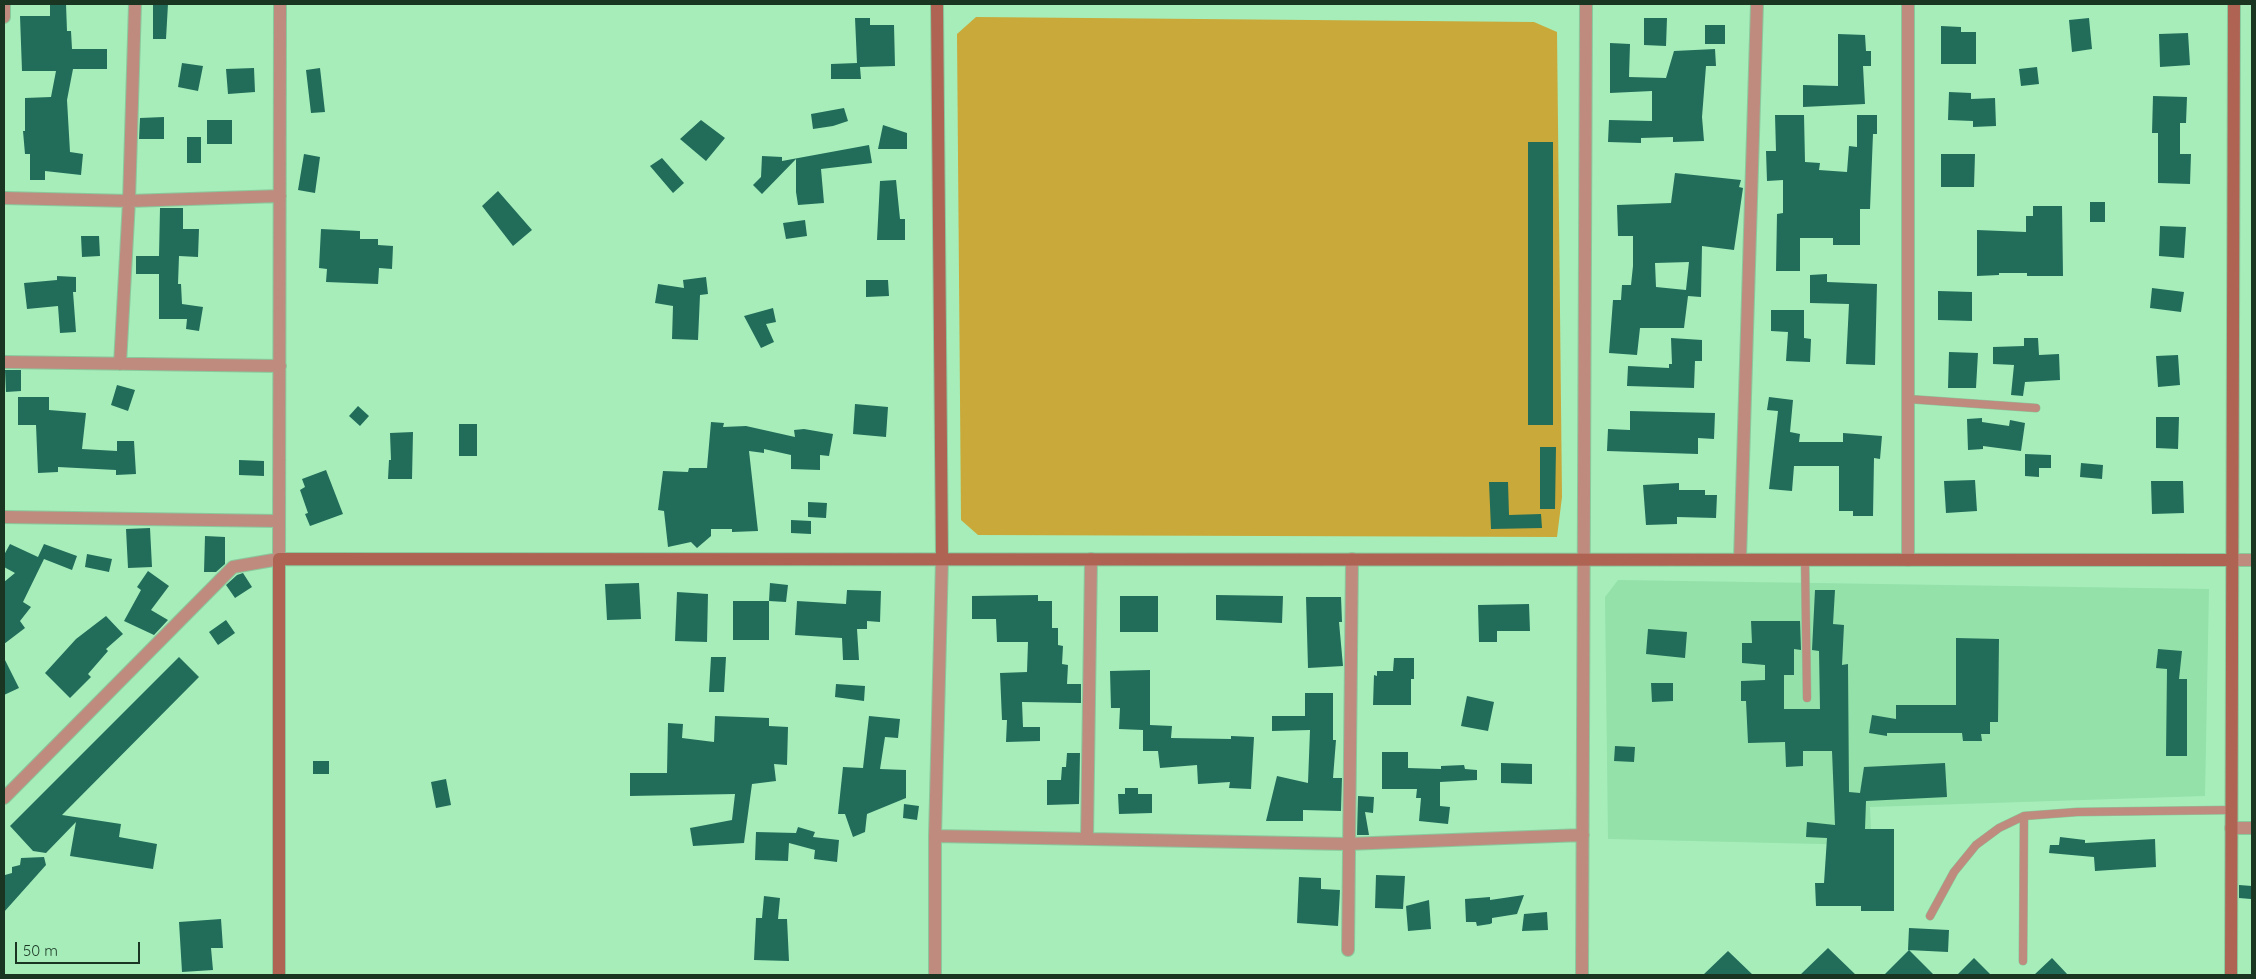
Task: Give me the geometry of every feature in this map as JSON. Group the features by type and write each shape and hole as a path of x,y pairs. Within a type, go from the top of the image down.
{"street":[{"path":"4,4 4,17"},
{"path":"120,364 129,201 134,4"},
{"path":"279,975 280,4"},
{"path":"935,975 935,836 942,559 937,4"},
{"path":"1582,975 1586,4"},
{"path":"1740,559 1757,4"},
{"path":"1908,4 1908,560"},
{"path":"2231,975 2234,4"},
{"path":"4,198 129,201 280,196"},
{"path":"4,362 280,366"},
{"path":"4,517 279,521"},
{"path":"4,798 233,567 280,559 2252,560"},
{"path":"1087,839 1091,559"},
{"path":"1348,950 1352,559"},
{"path":"2231,828 2252,828"},
{"path":"935,836 1348,844 1583,835"}],"lane":[{"path":"1908,399 2036,408"},
{"path":"1805,560 1806,698"},
{"path":"1930,916 1954,872 1976,845 1999,828 2024,816 2077,812 2231,810"},
{"path":"2023,961 2024,816"}],"shaded area":[{"path":"976,17 1534,22 1557,32 1562,497 1557,537 978,535 961,520 957,34"},
{"path":"1618,580 2209,589 2205,796 1870,807 1871,829 1862,829 1862,845 1608,839 1605,597"}],"building":[{"path":"50,4 66,4 67,31 71,31 72,49 107,49 107,69 73,69 67,100 70,152 83,154 81,175 45,171 45,180 30,180 30,154 25,154 23,131 25,131 25,98 51,97 56,71 22,71 20,16 50,16"},
{"path":"153,4 168,4 166,39 153,39"},
{"path":"855,18 870,18 870,25 894,25 895,66 860,67 861,79 831,79 831,64 857,63"},
{"path":"1644,18 1667,18 1666,46 1644,45"},
{"path":"2089,18 2092,49 2072,52 2069,20"},
{"path":"1705,25 1725,25 1725,44 1705,44"},
{"path":"1941,26 1961,27 1961,32 1976,32 1976,64 1941,64"},
{"path":"2188,33 2190,65 2160,67 2159,34"},
{"path":"1838,34 1865,35 1866,51 1871,51 1871,66 1863,66 1865,104 1803,107 1803,85 1838,86"},
{"path":"1610,43 1630,44 1629,77 1666,78 1674,51 1715,49 1716,66 1706,66 1702,117 1704,141 1673,142 1673,137 1641,138 1641,143 1608,142 1609,120 1652,121 1652,91 1610,93"},
{"path":"182,63 203,66 198,91 178,87"},
{"path":"2037,67 2039,84 2021,86 2019,69"},
{"path":"254,68 255,92 228,94 226,69"},
{"path":"320,68 325,112 311,113 306,70"},
{"path":"1949,92 1971,93 1971,99 1995,98 1996,126 1973,127 1973,121 1948,120"},
{"path":"2153,96 2187,97 2186,123 2180,123 2180,154 2191,154 2190,184 2158,183 2158,133 2152,133"},
{"path":"844,108 848,121 833,126 813,129 811,114"},
{"path":"1775,115 1804,115 1805,162 1820,163 1819,170 1847,172 1849,146 1857,147 1857,115 1877,115 1877,134 1873,134 1870,209 1860,209 1860,245 1833,245 1833,238 1800,238 1800,271 1776,271 1777,214 1783,213 1783,180 1767,181 1766,151 1776,151"},
{"path":"164,117 164,139 139,139 140,118"},
{"path":"207,120 232,120 232,144 207,144"},
{"path":"701,120 725,138 706,161 680,139"},
{"path":"883,125 907,133 907,149 878,149"},
{"path":"187,137 201,137 201,163 187,163"},
{"path":"1528,142 1553,142 1553,425 1528,425"},
{"path":"869,145 872,163 821,169 824,203 798,205 796,159 762,194 753,185 761,177 762,156 782,157 782,161"},
{"path":"304,154 320,157 315,193 298,190"},
{"path":"1941,154 1975,154 1974,187 1941,187"},
{"path":"662,158 684,183 673,193 650,166"},
{"path":"1675,173 1741,180 1739,187 1743,188 1734,250 1702,246 1701,297 1688,296 1684,328 1640,328 1637,355 1609,353 1613,300 1621,300 1622,285 1631,285 1633,266 1633,236 1618,236 1617,205 1671,203","holes":["1689,262 1686,290 1656,287 1655,263"]},
{"path":"896,180 900,219 905,219 905,240 877,240 880,181"},
{"path":"498,191 532,230 513,246 482,206"},
{"path":"2090,202 2105,202 2105,222 2090,222"},
{"path":"2033,206 2062,206 2063,276 2027,276 2027,273 1999,273 1999,275 1977,276 1977,230 2026,232 2026,216 2033,216"},
{"path":"160,208 183,208 183,229 199,229 198,257 179,256 178,284 181,284 182,304 203,307 199,331 186,329 187,319 159,319 159,274 136,274 136,256 159,256"},
{"path":"805,220 807,236 786,239 783,223"},
{"path":"2160,226 2186,227 2184,258 2159,256"},
{"path":"321,229 360,231 360,239 378,239 378,245 393,246 392,269 379,268 378,284 326,282 327,269 319,268"},
{"path":"81,236 99,236 100,256 82,257"},
{"path":"1827,274 1827,282 1877,284 1875,365 1846,364 1849,304 1810,303 1810,275"},
{"path":"57,276 76,277 76,292 73,292 76,332 60,333 58,306 27,309 24,283 57,280"},
{"path":"706,277 708,294 700,295 698,340 672,339 673,306 655,303 658,284 684,288 683,280"},
{"path":"866,280 888,280 889,296 866,297"},
{"path":"2152,288 2184,292 2181,312 2150,308"},
{"path":"1938,291 1972,292 1972,321 1938,320"},
{"path":"773,308 776,322 766,324 774,342 761,348 744,316"},
{"path":"1771,310 1804,310 1804,338 1811,339 1810,362 1786,361 1788,332 1771,331"},
{"path":"1671,338 1702,340 1702,361 1695,361 1694,388 1627,386 1628,366 1669,368 1669,364 1672,364"},
{"path":"2024,338 2038,338 2039,355 2059,354 2060,380 2025,382 2023,396 2011,395 2014,365 1993,364 1993,347 2024,346"},
{"path":"1949,352 1978,353 1976,388 1948,388"},
{"path":"2178,355 2180,385 2158,387 2156,356"},
{"path":"5,370 21,370 21,391 6,392"},
{"path":"117,385 135,390 128,411 111,405"},
{"path":"18,397 49,397 49,410 86,413 82,449 117,451 117,441 134,441 136,474 116,475 116,470 58,467 58,472 38,473 36,425 18,425"},
{"path":"1769,397 1793,400 1790,432 1800,434 1799,442 1843,442 1843,433 1882,436 1880,459 1874,458 1873,516 1853,516 1853,511 1839,511 1839,466 1794,466 1792,491 1769,489 1778,411 1767,410"},
{"path":"855,404 888,407 886,437 853,434"},
{"path":"358,406 369,416 360,426 349,416"},
{"path":"1630,411 1715,413 1714,439 1698,438 1698,454 1607,451 1608,429 1630,430"},
{"path":"2156,417 2179,417 2178,449 2156,448"},
{"path":"1982,418 1982,422 2009,426 2010,420 2025,423 2021,451 1983,446 1983,449 1968,450 1967,419"},
{"path":"711,422 724,423 723,427 746,426 795,437 794,430 804,429 833,434 829,456 820,455 820,470 791,469 791,455 764,449 764,453 749,451 758,531 732,532 732,529 711,529 711,536 697,548 691,542 668,547 664,511 658,510 663,471 688,472 689,468 707,468"},
{"path":"459,424 477,424 477,456 459,456"},
{"path":"413,432 412,479 388,479 389,460 391,460 390,433"},
{"path":"1540,447 1556,447 1555,509 1540,509"},
{"path":"2025,454 2051,455 2051,468 2039,468 2039,477 2025,476"},
{"path":"239,460 264,461 264,476 239,475"},
{"path":"2081,463 2103,465 2102,479 2080,477"},
{"path":"326,470 343,514 310,526 305,514 308,513 300,490 305,487 302,479"},
{"path":"1975,480 1977,511 1946,513 1944,481"},
{"path":"2151,481 2183,481 2184,513 2152,514"},
{"path":"1489,482 1508,482 1509,515 1541,514 1542,528 1491,529"},
{"path":"1679,483 1679,490 1705,490 1705,495 1717,495 1716,518 1677,517 1677,524 1646,525 1643,485"},
{"path":"808,502 827,503 826,518 808,517"},
{"path":"791,520 811,521 811,534 791,533"},
{"path":"150,528 152,567 128,568 126,529"},
{"path":"205,536 225,537 225,564 216,572 204,572"},
{"path":"10,544 38,557 44,544 77,556 72,570 44,559 23,602 31,607 20,621 25,628 4,644 4,582 15,573 4,567 4,555"},
{"path":"87,554 112,559 109,572 85,567"},
{"path":"148,571 169,586 151,610 168,620 154,635 124,621 141,590 137,587"},
{"path":"243,573 252,587 235,598 226,585 237,575"},
{"path":"639,583 641,619 607,620 605,584"},
{"path":"770,583 788,585 786,602 769,601"},
{"path":"847,590 881,591 880,622 867,621 867,629 857,629 859,660 843,660 842,638 795,635 797,601 846,604"},
{"path":"1815,590 1835,590 1833,624 1844,625 1842,665 1848,664 1849,792 1860,793 1864,767 1945,763 1947,797 1866,801 1865,829 1894,829 1894,911 1861,911 1861,906 1816,906 1815,883 1824,883 1827,838 1806,837 1807,822 1835,825 1832,751 1803,751 1803,766 1786,767 1785,742 1748,743 1746,701 1741,701 1741,681 1765,680 1765,665 1742,663 1742,643 1752,643 1751,621 1800,621 1801,650 1794,649 1794,675 1784,675 1784,709 1820,709 1819,651 1812,650"},
{"path":"677,592 708,594 707,642 675,641"},
{"path":"1038,595 1038,601 1052,601 1052,628 1058,628 1058,645 1063,646 1062,664 1068,665 1067,684 1081,684 1081,703 1022,702 1023,727 1040,727 1040,741 1006,742 1007,720 1002,720 1000,673 1027,672 1028,642 997,642 996,619 972,619 972,596"},
{"path":"1216,595 1283,596 1282,623 1216,620"},
{"path":"1120,596 1158,596 1158,632 1120,632"},
{"path":"1306,597 1341,597 1342,622 1339,622 1343,666 1308,668"},
{"path":"733,601 769,601 769,640 733,640"},
{"path":"1529,604 1530,631 1497,631 1497,642 1479,642 1478,605"},
{"path":"106,616 123,634 106,649 108,651 88,674 91,677 70,698 45,673 76,639"},
{"path":"226,620 235,633 218,645 209,632"},
{"path":"1648,629 1687,632 1685,658 1646,654"},
{"path":"1956,638 1999,639 1998,722 1990,722 1990,734 1981,734 1982,741 1963,741 1962,733 1887,733 1887,736 1869,733 1872,715 1896,719 1896,705 1956,705"},
{"path":"2158,649 2182,651 2179,679 2187,679 2187,756 2166,756 2167,669 2156,668"},
{"path":"179,657 199,677 62,815 121,824 119,837 157,844 153,869 70,856 76,822 46,853 33,851 10,826"},
{"path":"711,657 726,657 724,692 709,692"},
{"path":"4,658 19,688 4,695"},
{"path":"1394,658 1414,658 1414,679 1411,679 1411,705 1373,705 1374,675 1377,676 1377,671 1393,671"},
{"path":"1150,670 1150,725 1172,726 1171,738 1231,739 1231,736 1254,737 1251,789 1229,788 1230,782 1198,784 1197,765 1160,768 1158,751 1143,751 1143,730 1119,729 1120,708 1111,708 1110,671"},
{"path":"1651,683 1673,683 1673,701 1652,702"},
{"path":"836,684 865,686 864,701 835,697"},
{"path":"1305,693 1333,693 1333,740 1336,740 1333,778 1342,778 1341,811 1303,810 1303,821 1266,821 1277,776 1308,783 1310,730 1272,731 1272,716 1305,716"},
{"path":"1467,696 1494,702 1488,731 1461,726"},
{"path":"715,716 769,718 769,726 788,727 787,765 774,764 776,781 752,784 744,843 693,846 690,828 732,820 735,794 630,796 630,773 667,773 668,723 683,724 682,738 714,742"},
{"path":"869,716 900,719 898,738 885,737 880,769 906,770 906,798 867,814 865,832 853,837 845,814 838,814 843,767 863,768"},
{"path":"1615,746 1635,747 1634,762 1614,761"},
{"path":"1382,752 1408,752 1408,768 1441,769 1441,766 1464,765 1465,769 1477,770 1477,780 1440,782 1440,806 1450,807 1448,824 1419,821 1421,798 1416,798 1417,789 1382,789"},
{"path":"1067,753 1080,753 1079,804 1047,805 1047,780 1061,780 1062,767 1066,767"},
{"path":"313,761 329,761 329,774 313,774"},
{"path":"1501,763 1532,764 1532,784 1501,783"},
{"path":"446,779 451,805 436,808 431,782"},
{"path":"1125,788 1138,788 1138,794 1152,794 1152,813 1119,814 1118,794 1125,794"},
{"path":"1358,796 1374,797 1373,813 1365,812 1369,835 1357,835"},
{"path":"904,804 919,806 917,820 903,818"},
{"path":"798,827 815,832 813,837 839,840 837,862 814,859 815,850 789,843 788,861 755,860 756,832 796,833"},
{"path":"2060,837 2085,840 2085,843 2155,839 2156,867 2095,871 2094,857 2049,853 2050,845 2059,845"},
{"path":"44,857 46,865 4,912 5,875 12,873 12,867 20,865 21,858"},
{"path":"1376,875 1405,876 1403,909 1375,908"},
{"path":"1299,877 1321,878 1321,889 1340,890 1338,926 1297,923"},
{"path":"2239,885 2252,886 2251,899 2239,898"},
{"path":"1524,895 1517,914 1492,918 1492,923 1490,924 1477,926 1476,922 1466,922 1465,899 1490,897 1490,900"},
{"path":"764,896 780,898 778,919 787,919 789,961 754,960 756,918 762,918"},
{"path":"1429,900 1431,929 1408,931 1406,906"},
{"path":"1547,912 1548,930 1522,931 1524,914"},
{"path":"221,919 223,948 211,948 213,970 182,972 179,922"},
{"path":"1909,928 1949,930 1948,952 1908,950"},
{"path":"1828,948 1856,975 1800,975"},
{"path":"1909,950 1934,975 1884,975"},
{"path":"1728,951 1753,975 1703,975"},
{"path":"1974,958 1991,975 1957,975"},
{"path":"2052,958 2068,975 2034,975"}]}
